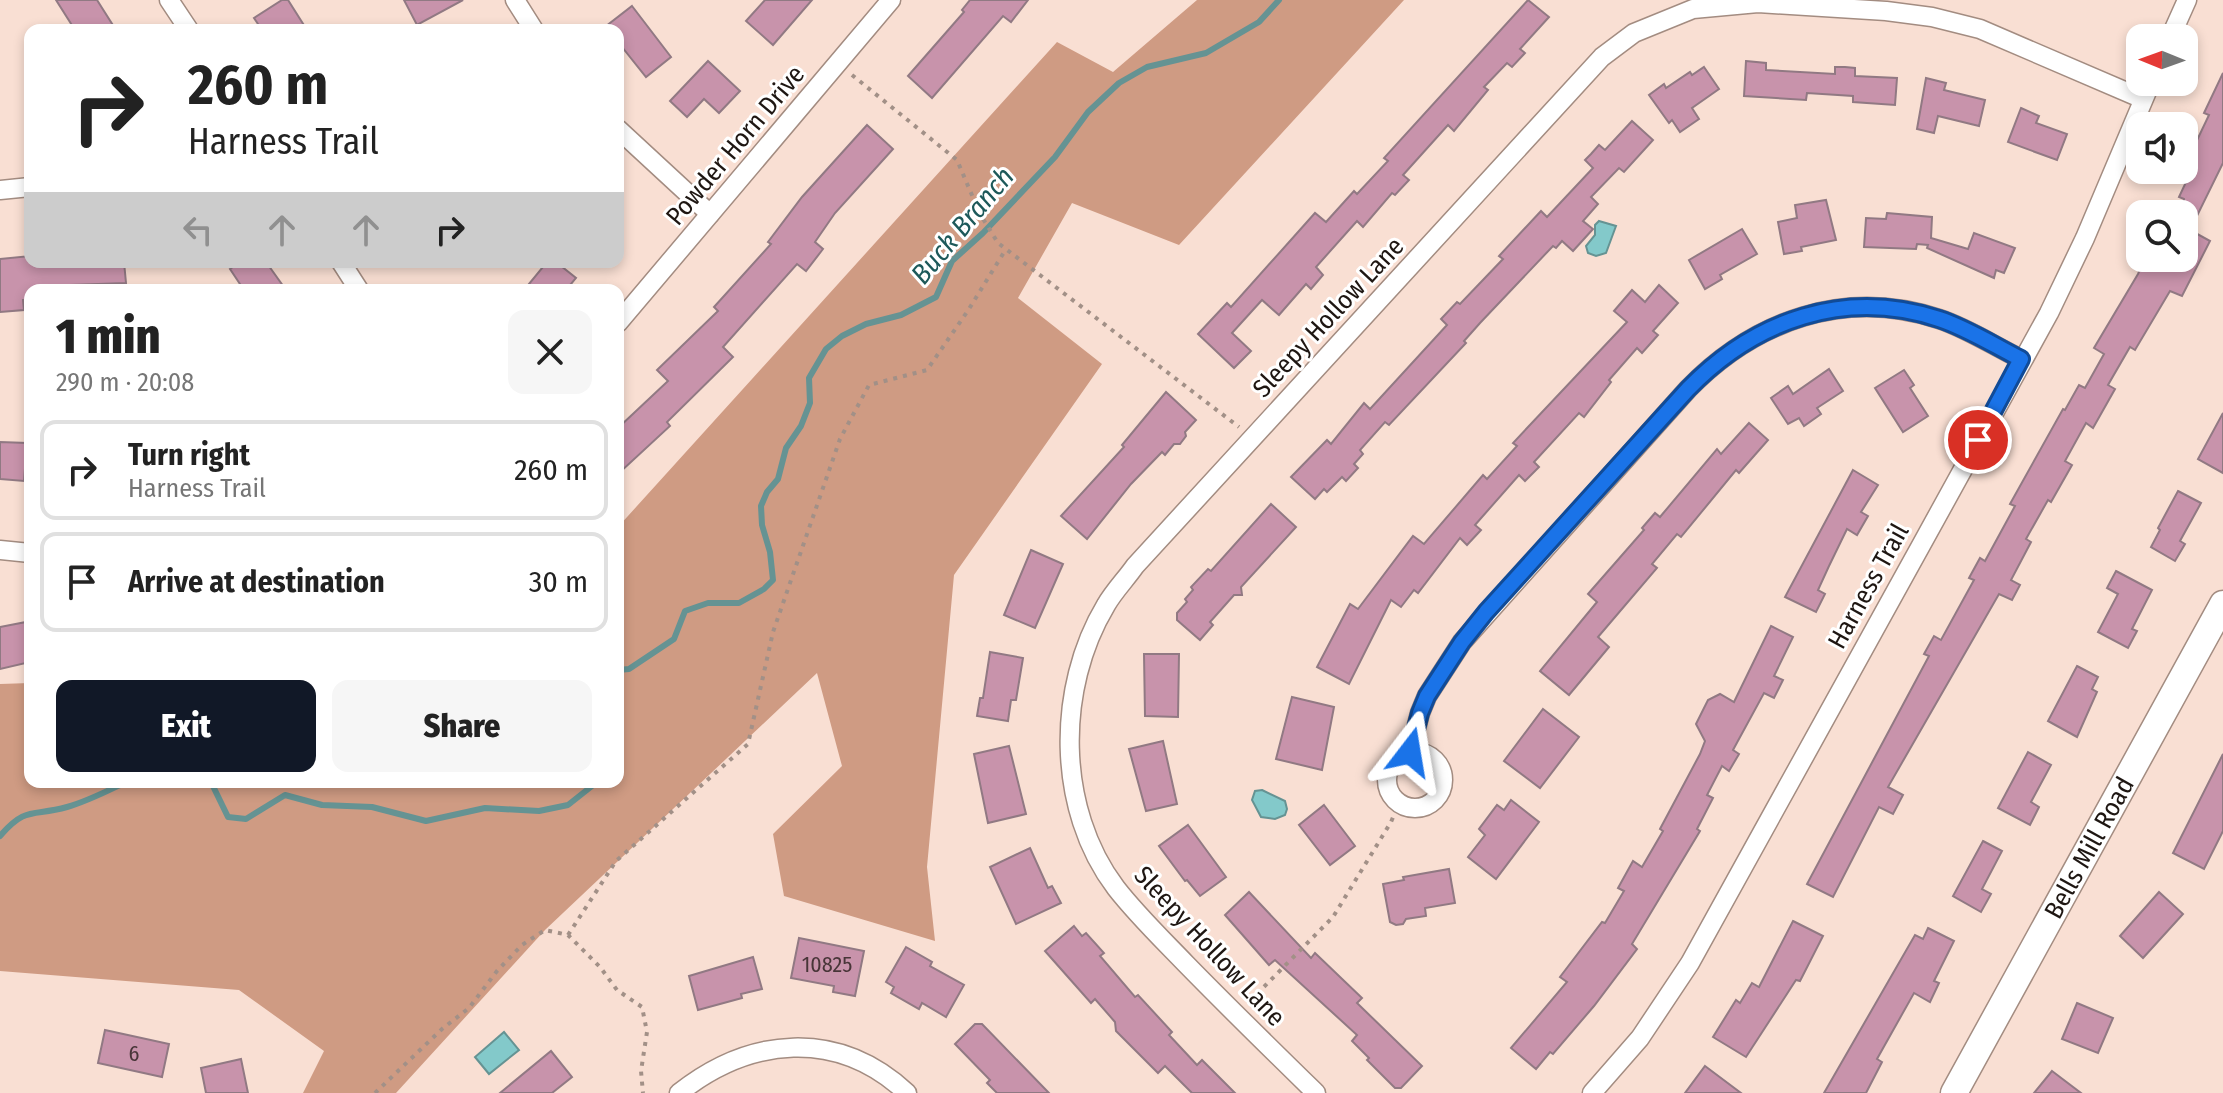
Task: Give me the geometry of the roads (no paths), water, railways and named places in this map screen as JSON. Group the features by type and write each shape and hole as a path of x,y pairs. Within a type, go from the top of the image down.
{"street":[{"path":"169,0 185,24"},
{"path":"515,0 530,24"},
{"name":"Powder Horn Drive","path":"624,316 891,0"},
{"path":"2176,24 2187,0"},
{"name":"Sleepy Hollow Lane","path":"1316,1093 1149,925 1115,886 1092,846 1075,793 1070,759 1070,716 1089,640 1106,604 1135,566 1250,437 1602,57 1634,33 1693,9 1740,3 1932,17 2007,39 2126,82"},
{"name":"Harness Trail","path":"1592,1093 1640,1038 1690,963 2049,313 2085,238 2144,96"},
{"path":"624,135 710,214"},
{"path":"0,190 24,188"},
{"path":"1410,752 1420,713 1434,683 1486,612 1688,389 1721,357 1744,341 1802,316 1867,307 1940,319 2021,359"},
{"path":"0,550 24,552"},
{"name":"Bells Mill Road","path":"1954,1093 2223,604"},
{"path":"1410,752 1421,752 1439,764 1443,774 1443,785 1435,801 1421,808 1410,808 1392,796 1387,774 1400,756 1410,752"},
{"path":"679,1093 701,1075 744,1055 782,1048 821,1050 857,1060 892,1079 907,1093"}],"water":[{"path":"1599,221 1616,226 1606,253 1596,256 1588,253 1586,246 1595,235 1595,225"},
{"path":"1262,790 1285,801 1285,815 1275,819 1261,817 1252,800 1255,791"},
{"path":"504,1032 519,1050 489,1074 475,1057"}],"waterway":[{"name":"Buck Branch","path":"624,669 674,639 685,611 708,603 739,603 764,589 773,580 761,506 778,479 786,448 801,426 810,403 809,378 826,349 842,336 866,324 901,315 936,297 952,261 1055,157 1088,112 1119,83 1147,67 1206,53 1259,22 1279,0"},
{"name":"Buck Branch","path":"0,836 24,816 75,805 114,788"},
{"name":"Buck Branch","path":"214,788 228,817 246,819 285,795 322,805 372,807 426,821 485,808 539,811 568,805 589,788"}]}
